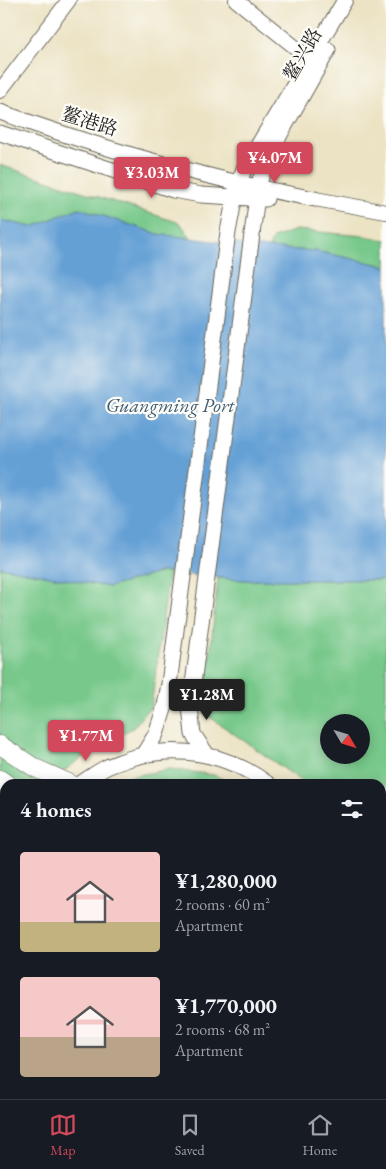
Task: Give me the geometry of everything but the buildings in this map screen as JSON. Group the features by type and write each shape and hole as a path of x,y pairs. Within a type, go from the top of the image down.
{"highway":[{"path":"0,745 35,768 60,779"}],"main road":[{"name":"鳌兴路","path":"278,126 315,61 345,0"},
{"name":"鳌兴路","path":"315,61 356,0"},
{"name":"鳌港路","path":"0,112 38,126 168,166 236,191 315,199"},
{"path":"143,755 156,734 165,706 169,684 228,232 236,191 248,163 278,126"},
{"path":"207,755 193,734 190,707 258,194 263,168 278,126"},
{"name":"鳌港路","path":"0,133 173,190 201,195 236,191"},
{"path":"88,779 108,766 143,755 175,751 207,755 231,762 261,779"}],"street":[{"path":"0,91 69,0"},
{"path":"236,0 315,61"},
{"name":"鳌港路","path":"315,199 386,212"}],"green space":[{"path":"0,165 180,223 193,240 158,234 79,208 32,227 0,220"},
{"path":"296,230 364,236 386,240 386,266 315,251 269,248 273,238"},
{"path":"0,567 109,587 162,572 169,573 151,708 147,710 133,728 97,746 54,779 0,779"},
{"path":"218,578 243,580 386,580 386,779 299,779 204,713"},
{"path":"170,769 214,775 222,779 125,779"}],"water":[{"name":"Guangming Port","path":"79,208 158,234 269,248 315,251 386,266 386,580 243,580 162,572 109,587 0,567 0,220 32,227"}]}
